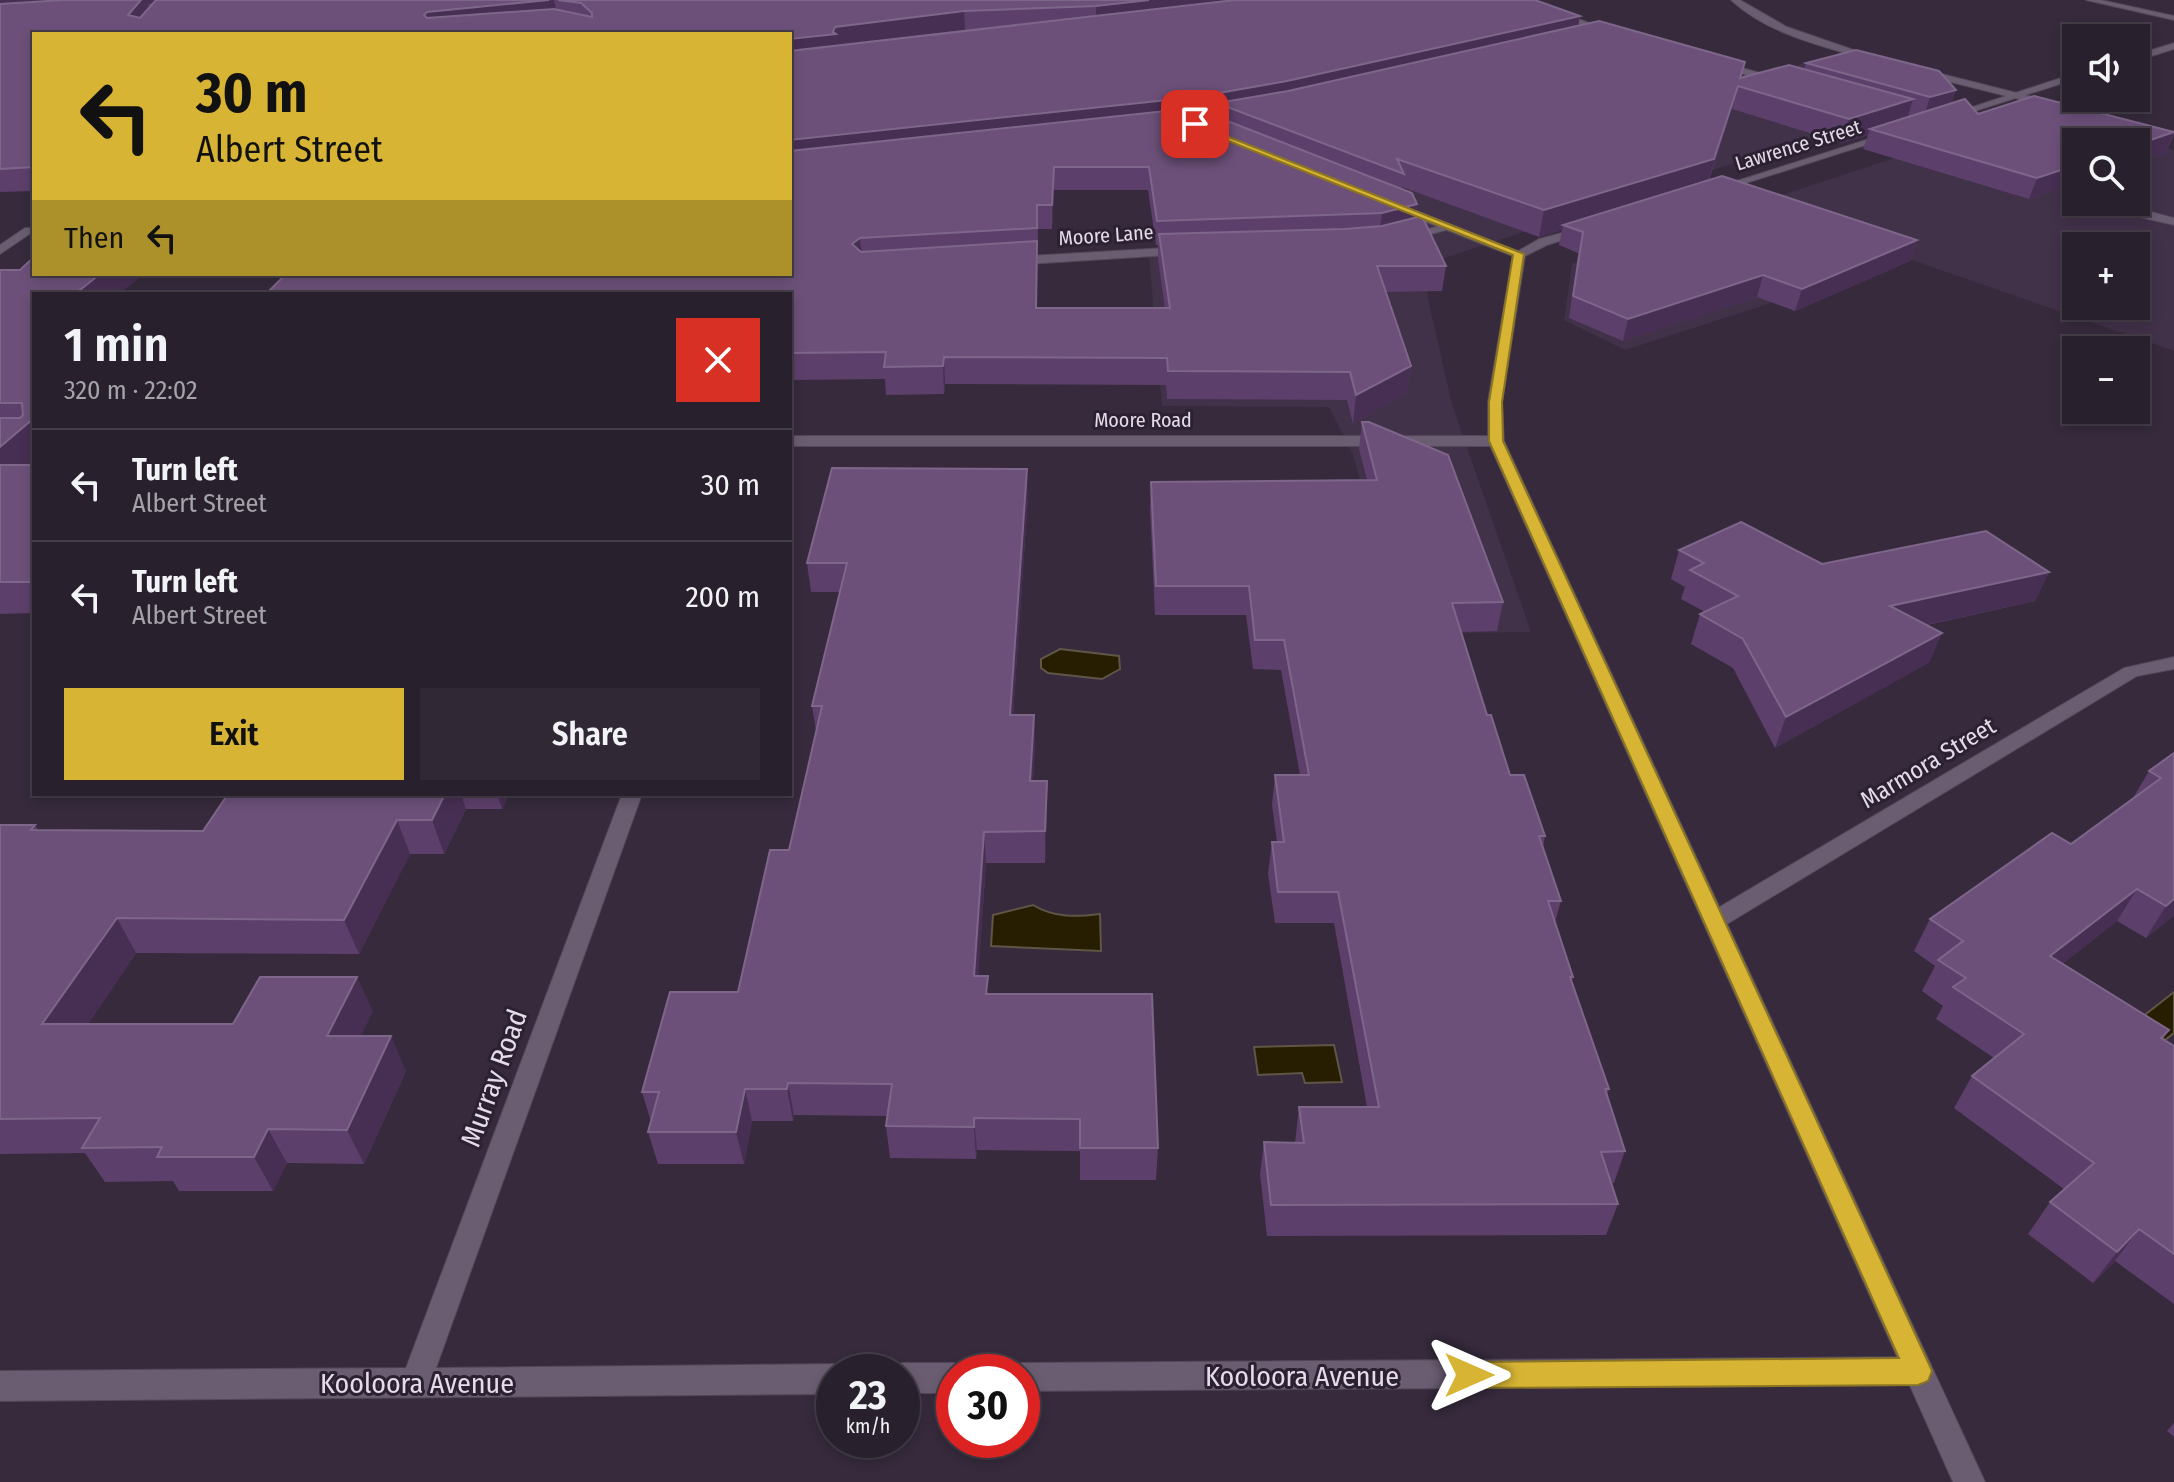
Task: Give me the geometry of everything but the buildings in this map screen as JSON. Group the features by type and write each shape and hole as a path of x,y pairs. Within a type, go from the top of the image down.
{"street":[{"path":"1524,0 1627,38"},
{"path":"1735,0 1771,22 1802,35 1883,61"},
{"path":"2090,0 2174,19"},
{"path":"2174,19 2169,23 2174,27"},
{"path":"1591,38 1611,33"},
{"path":"2150,54 2174,46"},
{"path":"1712,63 1797,86"},
{"path":"1910,68 2062,107"},
{"path":"1942,119 2062,80"},
{"name":"Lawrence Street","path":"1708,192 1900,132"},
{"path":"1379,200 1446,227 1524,250 1594,227"},
{"path":"2150,215 2174,222"},
{"path":"1393,240 1446,227"},
{"path":"0,230 31,230"},
{"path":"0,250 31,230"},
{"name":"Moore Lane","path":"1004,262 1192,250"},
{"path":"1524,250 1495,402 1496,441 1969,1482"},
{"name":"Moore Road","path":"792,441 1496,441"},
{"name":"Marmora Street","path":"1714,921 2131,672 2174,663"},
{"name":"Murray Road","path":"415,1384 631,796"},
{"name":"Kooloora Avenue","path":"1040,1377 1918,1371"},
{"name":"Kooloora Avenue","path":"0,1386 816,1379"}],"shaded area":[{"path":"1822,59 1909,106 1423,265 1452,404 1531,632 1405,634 1353,455 1329,407 1162,406 1149,256 1309,191"},
{"path":"2031,113 2089,128 2062,128 2062,216 2150,216 2150,144 2174,150 2174,351 2150,343 2150,336 2131,336 2085,320 2150,320 2150,232 2062,232 2062,312 1909,259 1625,350 1564,320 1572,264"},
{"path":"1060,649 1119,656 1120,669 1102,679 1048,673 1041,668 1041,659"},
{"path":"1033,905 1066,916 1100,914 1101,951 991,946 993,915"},
{"path":"2174,992 2174,1033 2165,1040 2137,1021"},
{"path":"1334,1045 1342,1082 1305,1083 1302,1073 1258,1075 1254,1047"}],"route":[{"path":"1195,124 1519,254 1495,402 1496,441 1918,1371 1469,1375"}]}
